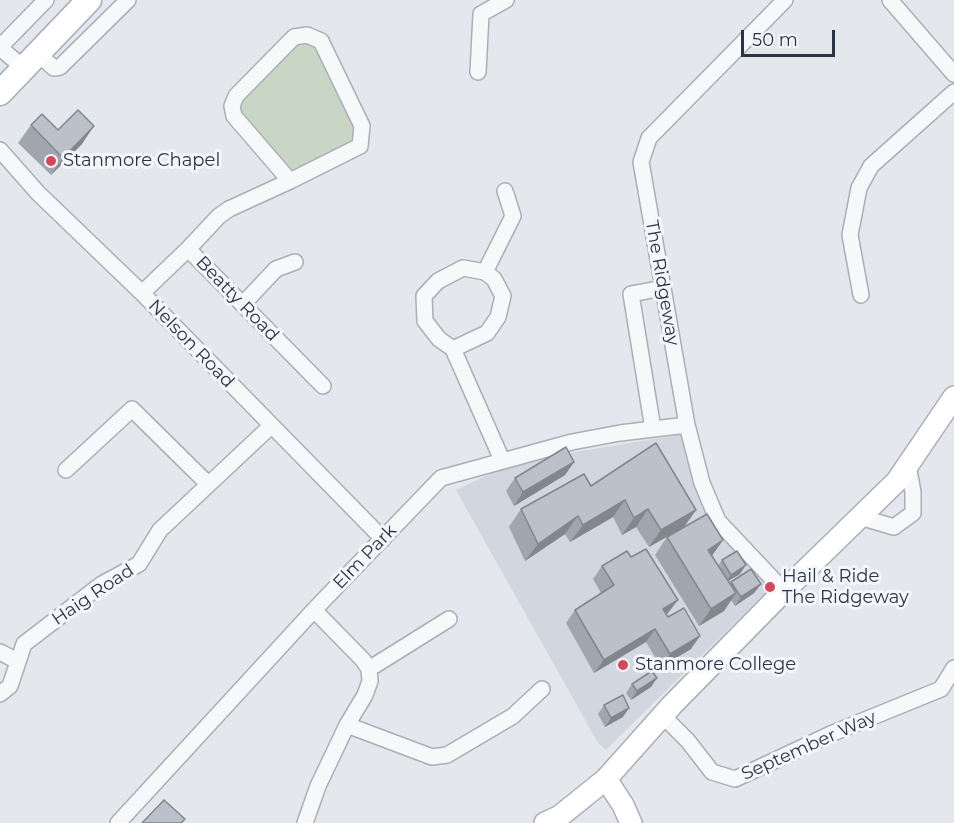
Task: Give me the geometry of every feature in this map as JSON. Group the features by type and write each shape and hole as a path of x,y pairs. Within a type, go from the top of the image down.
{"main road":[{"path":"0,93 89,0"}],"street":[{"path":"46,0 0,47 31,61 54,68 60,67 128,0"},
{"path":"478,72 478,7 506,0"},
{"name":"The Ridgeway","path":"784,591 718,521 702,483 687,425 641,162 649,138 785,0"},
{"path":"890,0 954,74"},
{"name":"Beatty Road","path":"290,181 234,116 232,106 236,96 294,37 307,35 321,41 352,105 362,126 360,146 290,181 224,213 188,249 322,386"},
{"path":"861,295 850,235 859,188 871,166 954,92"},
{"name":"Nelson Road","path":"0,150 38,193 142,293 383,539"},
{"path":"485,273 513,216 505,191"},
{"path":"142,293 188,249"},
{"path":"243,304 276,269 295,262"},
{"path":"453,349 487,333 498,316 503,296 494,279 485,273 463,268 438,281 424,296 424,321 439,339 453,349 502,460"},
{"path":"653,429 631,294 663,288"},
{"path":"557,821 606,779 663,716 784,591 897,481 954,397"},
{"path":"66,471 132,409 208,484"},
{"name":"Elm Park","path":"118,823 314,610 441,478 573,442 687,425"},
{"name":"Haig Road","path":"0,694 10,686 24,644 102,584 139,564 160,530 271,426"},
{"path":"860,518 894,527 913,513 914,492 909,465"},
{"path":"305,823 318,786 370,681 369,669 363,660 314,610"},
{"path":"369,669 449,619"},
{"path":"0,652 17,661"},
{"name":"September Way","path":"663,716 688,741 712,772 735,779 833,733 941,689 954,668"},
{"path":"347,725 432,756 447,754 513,716 542,689"},
{"path":"606,779 623,805 631,823"}],"shaded area":[{"name":"Stanmore College","path":"684,434 709,516 772,586 606,750 598,743 456,490 515,462"}],"green space":[{"path":"297,42 315,44 357,124 353,144 295,173 240,117 241,98"}],"building":[{"path":"78,110 94,126 63,158 31,125 42,114 58,130"},
{"path":"656,443 696,510 661,530 648,509 634,518 625,500 583,525 578,516 538,544 521,509 584,474 591,486"},
{"path":"566,447 574,462 523,492 515,478"},
{"path":"707,514 723,540 708,550 736,593 711,609 667,537"},
{"name":"Stanmore College","path":"646,549 678,600 663,609 668,617 684,608 700,636 670,654 655,629 604,660 575,610 614,585 602,566 627,551 631,557"},
{"path":"737,551 746,565 731,575 722,560"},
{"path":"751,569 761,584 741,597 731,582"},
{"path":"652,671 657,678 637,691 632,684"},
{"path":"623,695 629,708 611,718 604,705"},
{"path":"164,800 185,819 181,823 142,823"}],"place":[{"name":"Stanmore Chapel","path":"51,161"},
{"name":"Hail & Ride The Ridgeway","path":"770,587"},
{"name":"Stanmore College","path":"623,665"}]}
